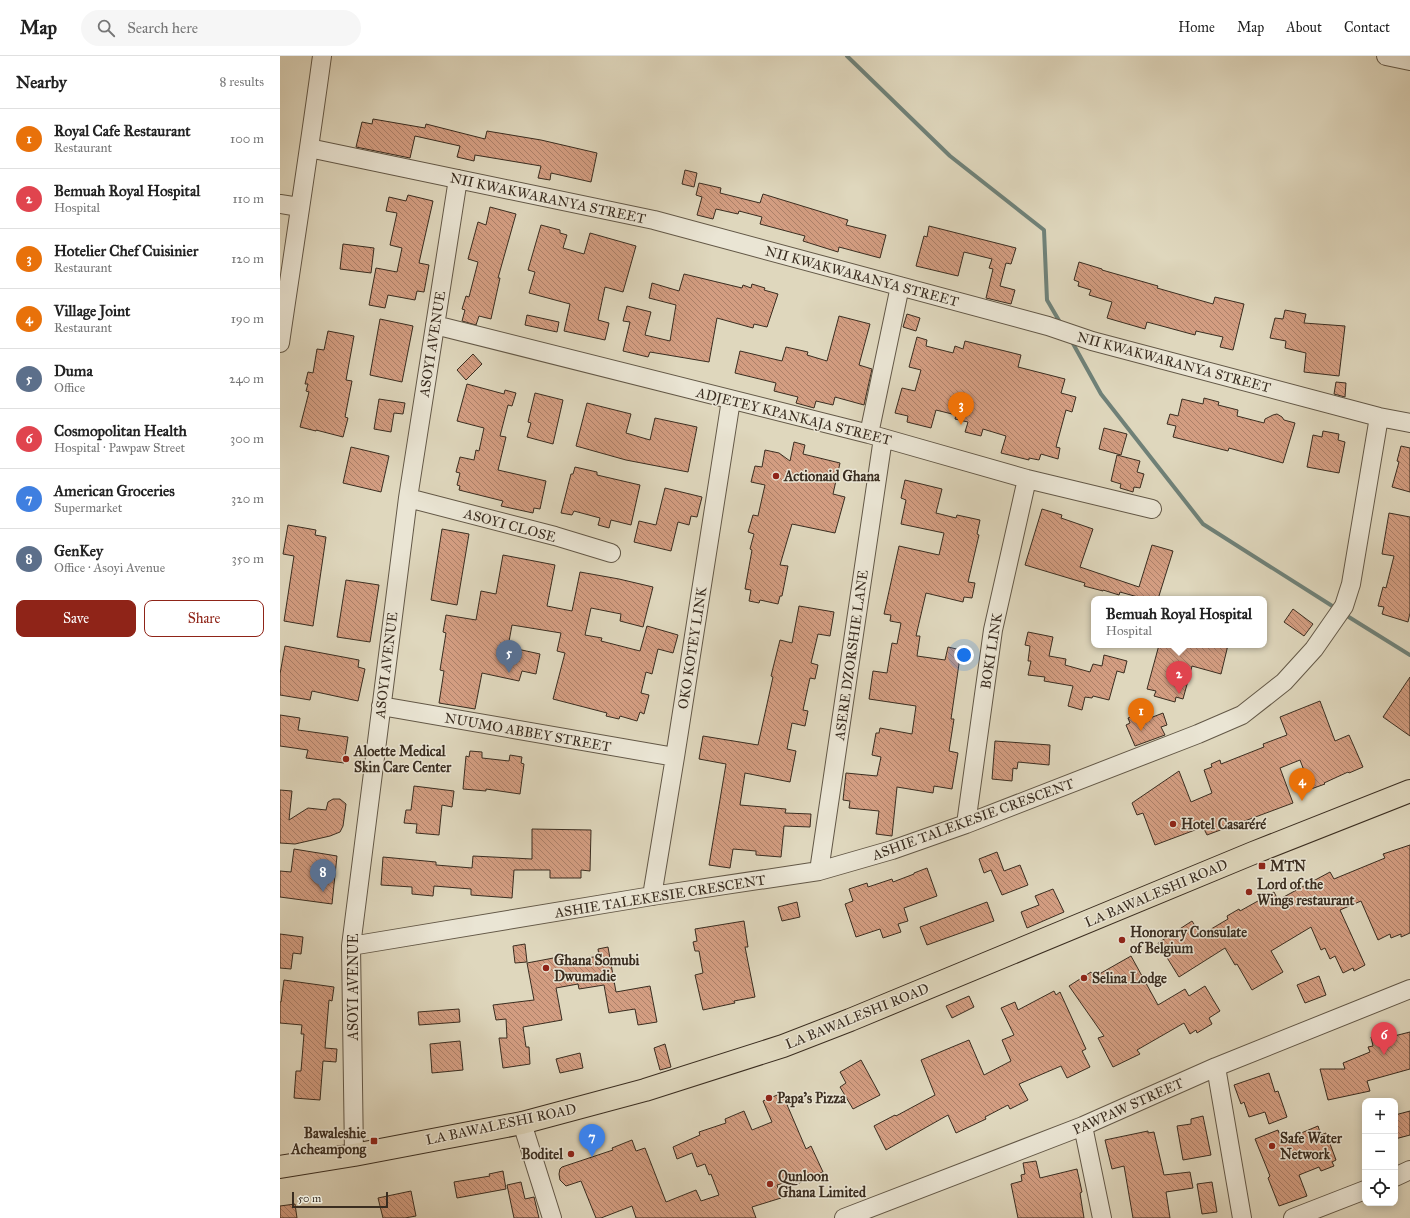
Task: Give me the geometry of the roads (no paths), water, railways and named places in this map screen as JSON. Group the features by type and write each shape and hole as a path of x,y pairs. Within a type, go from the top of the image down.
{"main road":[{"name":"LA BAWALESHI ROAD","path":"280,1167 354,1155 522,1123 645,1090 783,1046 857,1017 1254,853 1410,791"}],"street":[{"path":"280,343 322,56"},
{"path":"1386,56 1410,61"},
{"name":"NII KWAKWARANYA STREET","path":"309,148 654,220 1048,326 1092,341 1379,417 1410,423"},
{"name":"ASOYI AVENUE","path":"354,1155 351,946 408,498 458,179"},
{"path":"280,204 299,207"},
{"name":"ASERE DZORSHIE LANE","path":"819,871 876,436 900,286"},
{"name":"ADJETEY KPANKAJA STREET","path":"435,325 876,436 1027,480 1152,509"},
{"name":"OKO KOTEY LINK","path":"652,896 731,400"},
{"name":"ASHIE TALEKESIE CRESCENT","path":"351,946 652,896 819,871 892,850 966,824 1198,734 1242,715 1284,682 1314,649 1344,606 1351,584 1379,417"},
{"name":"BOKI LINK","path":"966,824 993,630 1027,480"},
{"name":"ASOYI CLOSE","path":"408,498 554,536 610,553"},
{"name":"NUUMO ABBEY STREET","path":"381,706 675,757"},
{"name":"PAWPAW STREET","path":"844,1218 1084,1126 1216,1067 1410,989"},
{"path":"1216,1067 1242,1218"},
{"path":"522,1123 552,1218"},
{"path":"1084,1126 1102,1218"},
{"path":"1398,1176 1410,1170"},
{"path":"1293,1218 1362,1191"}],"waterway":[{"path":"847,56 950,156 1044,230 1047,300 1061,324"},
{"path":"1071,340 1101,394 1203,524 1337,609"},
{"path":"1344,614 1410,655"}],"place":[{"name":"Hotelier Chef Cuisinier","path":"961,425"},
{"name":"Actionaid Ghana","path":"776,476"},
{"name":"Duma","path":"509,673"},
{"name":"Bemuah Royal Hospital","path":"1179,694"},
{"name":"Royal Cafe Restaurant","path":"1141,731"},
{"name":"Aloette Medical Skin Care Center","path":"346,759"},
{"name":"Village Joint","path":"1302,801"},
{"name":"Hotel Casaréré","path":"1173,824"},
{"name":"MTN","path":"1262,866"},
{"name":"GenKey","path":"323,892"},
{"name":"Lord of the Wings restaurant","path":"1249,892"},
{"name":"Honorary Consulate of Belgium","path":"1122,940"},
{"name":"Ghana Somubi Dwumadie","path":"546,968"},
{"name":"Selina Lodge","path":"1084,978"},
{"name":"Cosmopolitan Health","path":"1384,1055"},
{"name":"Papa's Pizza","path":"769,1098"},
{"name":"Bawaleshie Acheampong","path":"374,1141"},
{"name":"Safe Water Network","path":"1272,1146"},
{"name":"Boditel","path":"571,1154"},
{"name":"American Groceries","path":"592,1157"},
{"name":"Qunloon Ghana Limited","path":"770,1184"}]}
